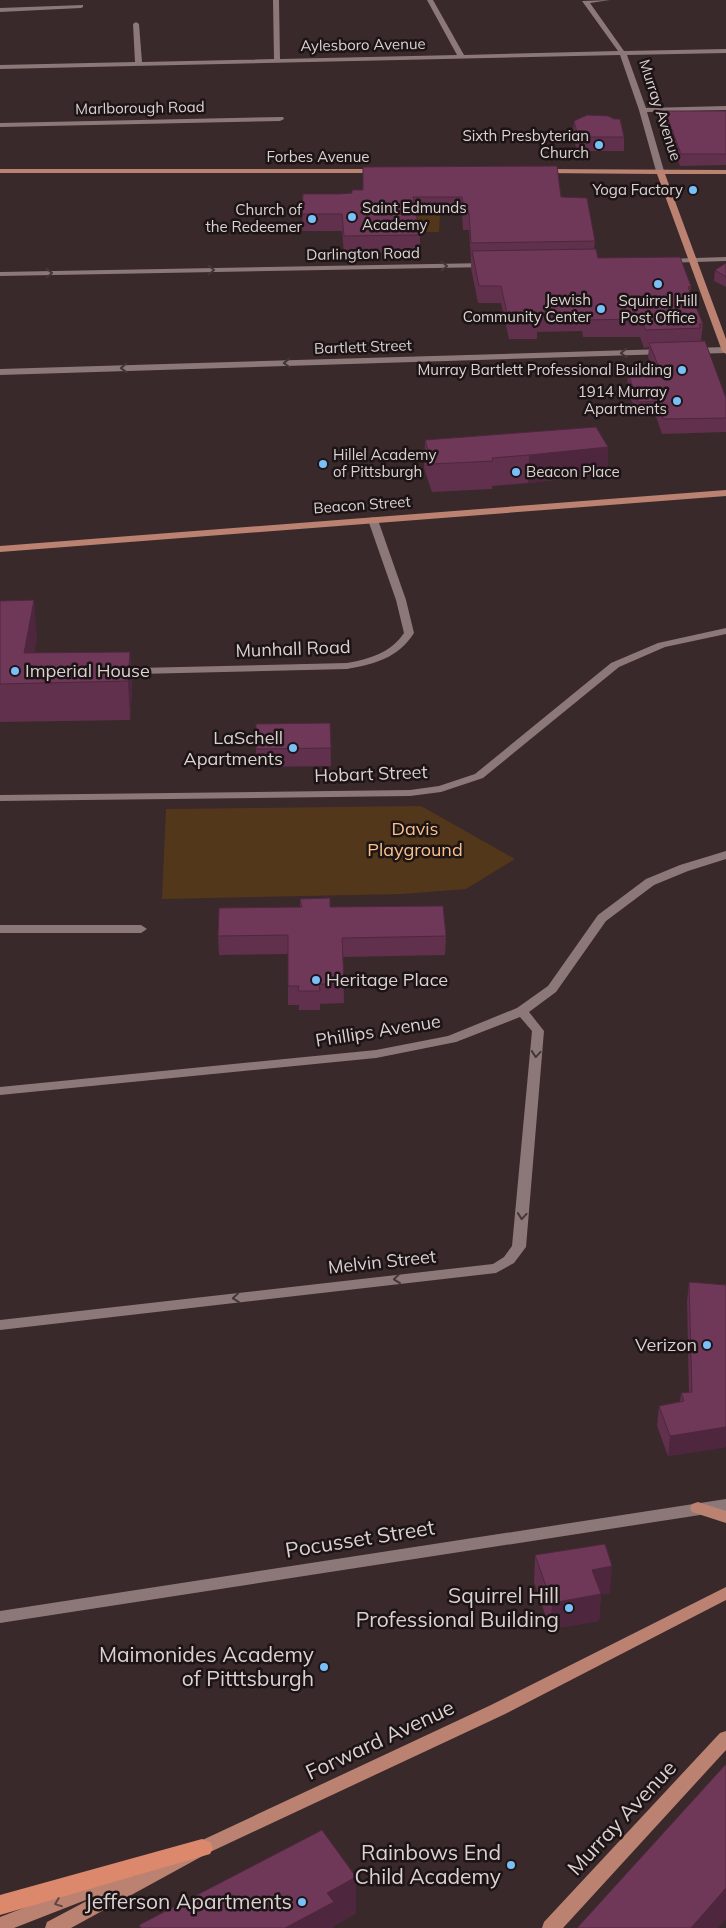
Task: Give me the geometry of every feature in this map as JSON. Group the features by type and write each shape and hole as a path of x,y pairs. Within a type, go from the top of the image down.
{"highway":[{"path":"0,1905 202,1848"}],"main road":[{"name":"Forbes Avenue","path":"0,171 390,171"},
{"path":"536,171 726,172"},
{"name":"Murray Avenue","path":"660,172 726,350"},
{"name":"Beacon Street","path":"0,549 726,493"},
{"path":"698,1508 726,1517"},
{"name":"Forward Avenue","path":"54,1928 202,1848 497,1710 726,1593"},
{"name":"Murray Avenue","path":"551,1928 726,1738"},
{"path":"0,1925 202,1848"}],"street":[{"path":"276,0 277,61"},
{"path":"430,0 462,57"},
{"path":"585,0 607,0"},
{"name":"Murray Avenue","path":"585,0 623,54 643,110 660,172"},
{"path":"0,10 81,6"},
{"path":"136,24 139,64"},
{"name":"Aylesboro Avenue","path":"0,67 726,51"},
{"path":"643,110 726,108"},
{"name":"Marlborough Road","path":"0,125 280,119"},
{"path":"659,261 726,259"},
{"name":"Darlington Road","path":"0,274 497,264"},
{"name":"Bartlett Street","path":"0,372 726,350"},
{"name":"Munhall Road","path":"138,671 347,666 369,662 399,648 409,633 401,600 373,520"},
{"name":"Hobart Street","path":"0,798 410,793 440,789 479,776 615,665 662,645 726,631"},
{"name":"Phillips Avenue","path":"0,1091 376,1054 451,1039 522,1011 552,989 602,918 650,882 684,868 726,855"},
{"path":"0,929 141,929"},
{"name":"Melvin Street","path":"0,1325 496,1268 509,1260 519,1248 538,1031 522,1011"},
{"name":"Pocusset Street","path":"0,1617 726,1505"}],"green space":[{"path":"405,214 440,215 439,232 423,232 421,225 393,224"},
{"name":"Davis Playground","path":"421,806 515,859 466,889 402,894 162,899 166,809"}],"building":[{"path":"665,111 726,111 726,154 681,154"},
{"path":"587,115 608,116 620,119 624,137 578,137 574,121"},
{"path":"557,166 561,197 587,198 595,241 471,243 469,213 464,213 462,197 413,197 420,235 344,236 342,214 302,214 303,194 340,194 352,193 352,190 363,190 363,167"},
{"path":"596,249 598,258 680,257 691,286 688,287 703,324 699,324 701,328 646,330 641,319 584,320 583,314 536,315 538,321 509,322 501,286 479,286 472,251"},
{"path":"726,263 726,277 715,270"},
{"path":"705,341 726,398 726,418 663,419 657,401 638,402 628,373 661,372 649,343"},
{"path":"596,427 608,447 492,458 493,461 432,464 425,440"},
{"path":"34,600 24,653 130,652 128,681 0,684 0,601"},
{"path":"330,723 331,748 256,749 256,724"},
{"path":"330,898 330,907 443,906 446,936 342,938 344,984 319,984 320,991 298,991 299,986 288,986 288,935 218,936 219,908 302,907 300,899"},
{"name":"Verizon","path":"689,1282 726,1285 726,1427 670,1436 659,1406 684,1401 681,1393 692,1392"},
{"path":"605,1544 612,1566 592,1570 601,1594 552,1603 535,1555"},
{"path":"726,1764 726,1888 691,1928 577,1928"},
{"path":"322,1830 356,1877 327,1893 334,1902 285,1928 141,1928 139,1925"}],"place":[{"name":"Sixth Presbyterian Church","path":"599,145"},
{"name":"Yoga Factory","path":"693,190"},
{"name":"Saint Edmunds Academy","path":"352,217"},
{"name":"Church of the Redeemer","path":"312,219"},
{"name":"Squirrel Hill Post Office","path":"658,284"},
{"name":"Jewish Community Center","path":"601,309"},
{"name":"Murray Bartlett Professional Building","path":"682,370"},
{"name":"1914 Murray Apartments","path":"677,401"},
{"name":"Hillel Academy of Pittsburgh","path":"323,464"},
{"name":"Beacon Place","path":"516,472"},
{"name":"Imperial House","path":"15,671"},
{"name":"LaSchell Apartments","path":"293,748"},
{"name":"Heritage Place","path":"316,980"},
{"name":"Verizon","path":"707,1345"},
{"name":"Squirrel Hill Professional Building","path":"569,1608"},
{"name":"Maimonides Academy of Pitttsburgh","path":"324,1667"},
{"name":"Rainbows End Child Academy","path":"511,1865"},
{"name":"Jefferson Apartments","path":"302,1902"}]}
